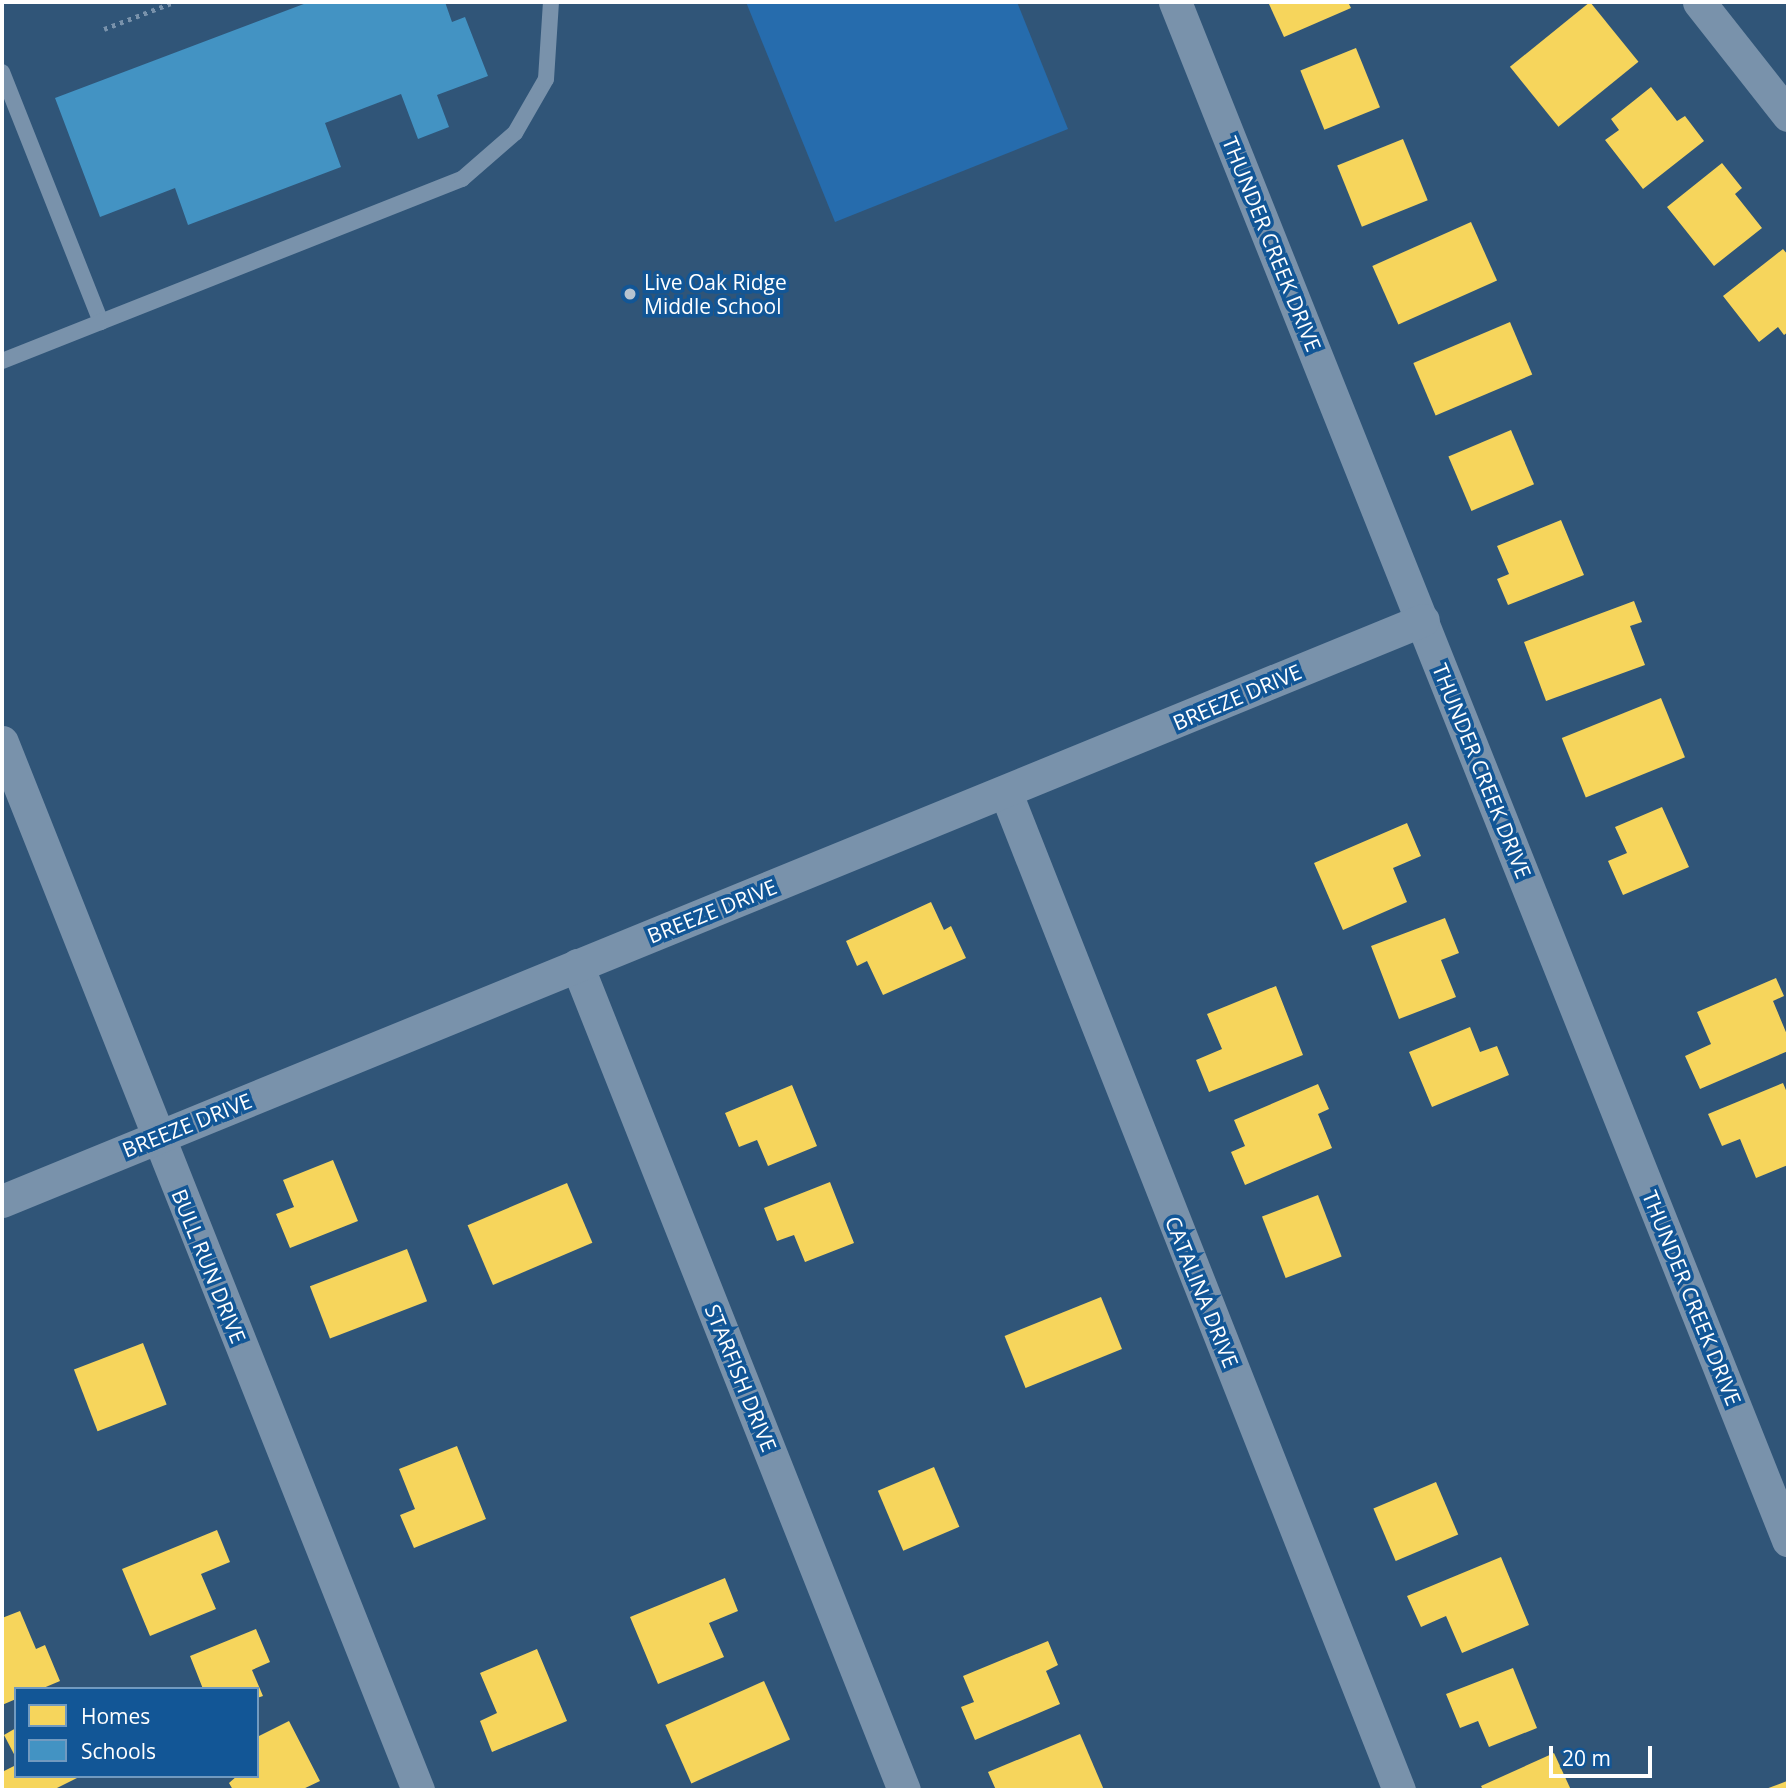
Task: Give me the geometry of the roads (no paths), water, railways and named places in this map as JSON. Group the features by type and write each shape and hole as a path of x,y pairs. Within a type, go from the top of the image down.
{"street":[{"name":"THUNDER CREEK DRIVE","path":"1175,2 1788,1540"},
{"path":"1699,2 1788,115"},
{"name":"BREEZE DRIVE","path":"2,1201 1006,793 1423,620"},
{"name":"BULL RUN DRIVE","path":"2,742 418,1790"},
{"name":"CATALINA DRIVE","path":"1006,793 1399,1790"},
{"name":"STARFISH DRIVE","path":"578,965 904,1790"}],"lane":[{"path":"2,361 462,179 515,133 546,79 551,2"},
{"path":"2,72 101,322"}],"place":[{"name":"Live Oak Ridge Middle School","path":"630,294"}]}
